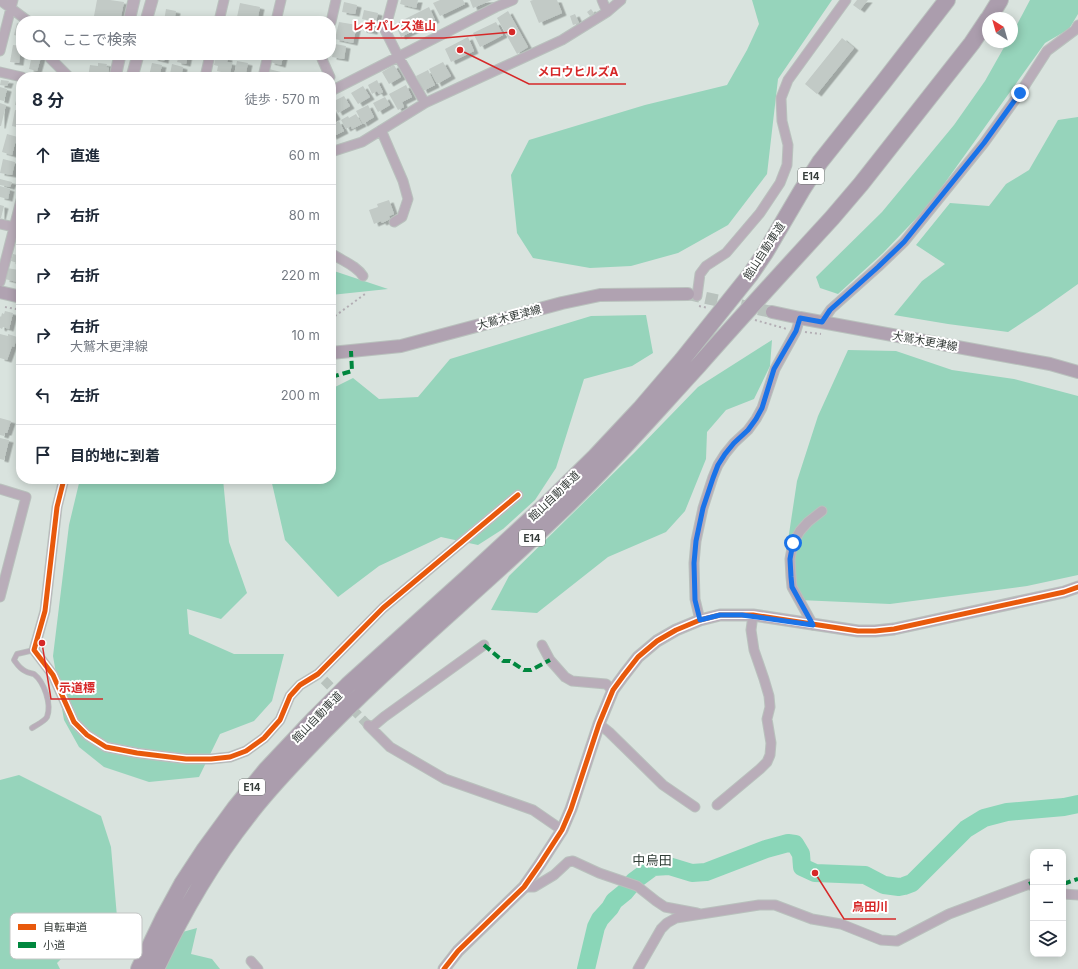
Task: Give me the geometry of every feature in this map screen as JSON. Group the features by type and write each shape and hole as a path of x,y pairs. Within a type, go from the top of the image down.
{"highway":[{"name":"館山自動車道","path":"139,969 182,884 235,808 266,770 348,685 547,504 595,457 640,409 682,360 750,274 765,253 820,162 948,0"},
{"name":"館山自動車道","path":"992,12 1000,0"},
{"name":"館山自動車道","path":"156,969 199,886 247,817 278,780 325,730 359,697 558,515 607,466 861,184 972,43 982,28"}],"main road":[{"path":"0,292 16,296"},
{"name":"大鷲木更津線","path":"336,352 401,346 562,303 600,295 692,295"},
{"name":"大鷲木更津線","path":"772,312 1050,364 1078,372"}],"street":[{"path":"0,0 12,4 23,16"},
{"path":"130,16 134,0"},
{"path":"147,16 152,0"},
{"path":"220,16 224,0"},
{"path":"277,16 281,0"},
{"path":"332,16 336,0"},
{"path":"393,0 385,30 424,103"},
{"path":"336,88 496,7 513,0"},
{"path":"602,0 607,12"},
{"path":"336,150 362,142 424,103 562,40 607,12 621,0"},
{"path":"692,295 700,274 706,266 726,253 760,213 780,183 787,165 788,145 782,121 781,98 788,80 846,0"},
{"path":"0,51 12,4"},
{"path":"822,322 830,310 904,242 984,143 1020,93 1047,51 1075,30 1078,25"},
{"path":"52,60 64,72"},
{"path":"116,72 119,60"},
{"path":"133,72 137,60"},
{"path":"206,72 209,60"},
{"path":"264,72 267,60"},
{"path":"322,60 327,72"},
{"path":"0,72 16,76"},
{"path":"381,130 403,181 408,200 402,217 394,222"},
{"path":"0,282 16,219"},
{"path":"0,224 14,227"},
{"path":"336,256 355,267 363,276"},
{"path":"700,620 695,600 694,563 696,541 703,508 718,465 734,443 748,430 762,408 774,369 796,331 800,318"},
{"path":"63,484 57,507 45,611 34,650 54,675 74,722 87,735 106,747 137,753 186,759 230,757 246,751 264,738 280,720 290,696 300,685 321,677 383,608 518,495"},
{"path":"0,489 26,497 0,597"},
{"path":"813,625 792,587 790,559 793,543 800,531 808,522 822,511"},
{"path":"444,969 458,951 524,887 562,830 571,809 599,724 613,690 638,657 657,641 676,630 700,620 720,615 753,616 858,631 894,629 1064,592 1078,587"},
{"path":"717,805 760,769 767,762 770,755 771,742 767,719 770,707 764,679 754,650 751,630 753,616"},
{"path":"484,645 384,717 369,726 390,747 445,779 533,810 562,830"},
{"path":"542,645 550,660 565,677 572,681 606,684 613,690"},
{"path":"599,724 663,785 696,807"},
{"path":"524,887 534,887 554,875 568,862 574,861 599,873 637,886 665,907 704,914"},
{"path":"638,969 661,929 667,923 676,918 759,905 776,905 812,919 841,924 881,940 897,941 949,914 1029,884 1031,885"},
{"path":"1066,894 1078,894"},
{"path":"251,961 258,969"}],"lane":[{"path":"32,728 46,718 48,703 47,696 38,679 33,674 24,671 14,660 17,654 34,650"}],"path":[{"path":"336,315 365,294"},
{"path":"5,307 16,309"}],"green space":[{"path":"752,0 832,0 778,79 767,174 728,225 678,253 631,266 590,268 533,258 517,233 511,175 529,140 645,105 727,85 747,50 759,24"},
{"path":"1030,0 1078,0 1078,14 1069,29 1045,43 929,205 883,253 838,294 820,288 816,277 882,212 954,125 985,81 1004,48 1018,48 1018,23"},
{"path":"1078,117 1078,284 1008,332 894,315 922,281 945,264 916,245 950,203 989,206 1006,184 1029,170 1058,120"},
{"path":"336,272 388,289 336,294"},
{"path":"646,315 653,353 632,366 584,379 556,468 535,500 503,529 478,545 441,537 379,566 338,597 285,540 272,484 336,484 336,386 353,378 379,399 418,397 450,359 591,316"},
{"path":"772,340 770,366 754,399 726,410 707,432 706,459 685,511 666,532 608,557 537,613 491,610 509,576 634,453 698,387"},
{"path":"848,350 896,351 952,370 1014,379 1078,396 1078,575 1027,586 890,604 799,600 786,554 797,481 818,416"},
{"path":"79,484 223,484 229,542 247,593 221,619 187,609 189,634 234,654 284,654 272,701 254,721 220,734 199,777 149,782 104,767 79,747 64,720 53,656 69,525"},
{"path":"19,775 101,816 111,847 117,913 10,913 10,959 61,959 57,963 60,969 0,969 0,780"},
{"path":"197,928 191,954 212,959 220,969 166,969 166,962 179,933"}],"building":[{"path":"97,0 124,2 121,16 94,16"},
{"path":"401,0 418,0 416,8 400,4"},
{"path":"440,0 463,0 465,4 440,16 433,3"},
{"path":"470,0 492,0 473,8"},
{"path":"557,0 562,13 539,23 530,1"},
{"path":"857,0 868,0 860,10 853,5"},
{"path":"344,2 357,5 355,14 342,12"},
{"path":"240,3 260,7 258,16 237,16"},
{"path":"429,7 435,20 401,37 395,24"},
{"path":"166,9 176,11 175,16 165,16"},
{"path":"591,9 594,13 590,16 587,12"},
{"path":"364,10 378,13 376,22 362,19"},
{"path":"508,11 528,47 517,54 497,18"},
{"path":"575,14 579,23 573,25 570,16"},
{"path":"339,22 357,25 353,43 336,39"},
{"path":"364,22 375,24 373,32 362,30"},
{"path":"496,22 503,35 480,47 473,33"},
{"path":"468,37 474,51 451,62 445,49"},
{"path":"842,38 854,48 817,94 805,84"},
{"path":"336,44 346,46 344,59 336,58"},
{"path":"13,45 16,45 16,60 19,60 19,63 10,62"},
{"path":"31,60 40,60 37,71 29,69"},
{"path":"178,60 187,60 186,64 177,62"},
{"path":"215,60 228,60 227,62 232,63 230,72 217,71 218,66 214,65"},
{"path":"271,60 282,60 281,65 270,62"},
{"path":"237,61 248,63 246,72 235,72"},
{"path":"443,62 451,76 437,84 429,69"},
{"path":"98,63 107,64 106,67 109,68 109,72 89,72 90,65 98,66"},
{"path":"152,63 162,65 160,72 150,72"},
{"path":"172,64 183,67 182,72 170,72"},
{"path":"394,65 401,77 389,84 382,72"},
{"path":"269,69 281,72 268,72"},
{"path":"428,70 435,85 423,91 416,76"},
{"path":"1,80 9,81 7,86 0,85"},
{"path":"377,80 383,92 379,94 377,91 372,94 368,85"},
{"path":"406,85 412,97 402,102 404,107 398,110 389,94"},
{"path":"363,86 370,97 358,104 351,93"},
{"path":"0,87 7,89 4,101 0,100"},
{"path":"344,96 350,106 338,113 336,109 336,100"},
{"path":"385,97 390,105 378,112 373,103"},
{"path":"0,103 6,105 1,126 0,126"},
{"path":"368,105 374,117 363,124 356,111"},
{"path":"15,110 16,110 16,127 12,126"},
{"path":"356,114 362,124 352,129 351,126 346,129 341,120"},
{"path":"339,121 344,131 336,135 336,122"},
{"path":"7,134 16,137 16,143 12,155 2,152"},
{"path":"3,159 15,162 12,175 0,173"},
{"path":"0,179 12,182 10,187 0,185"},
{"path":"0,186 10,189 8,199 0,197"},
{"path":"389,200 394,214 389,216 390,219 382,223 381,221 374,224 369,210 378,207 377,204"},
{"path":"0,205 4,206 1,218 0,218"},
{"path":"13,254 16,255 16,262 11,261"},
{"path":"7,268 16,270 16,282 5,279"},
{"path":"5,311 13,313 9,329 3,327 2,329 0,328 0,316 1,317 2,313 4,314"},
{"path":"0,334 8,336 8,334 16,337 14,347 12,346 7,360 0,358"},
{"path":"0,418 11,421 7,433 5,433 4,436 0,435"},
{"path":"0,438 9,440 4,460 0,459"}],"waterway":[{"path":"586,969 596,927 600,919 614,901 625,892 634,881 653,867 669,866 692,873 706,872 766,849 788,843 795,844 801,854 802,867 815,873 865,875 884,885 899,887 912,883 966,829 984,818 1007,812 1064,807 1078,804"}],"tunnel":[{"path":"688,294 772,312"},
{"path":"324,680 368,725"}],"marked path":[{"path":"336,376 352,371 351,351"},
{"path":"484,645 503,661 510,661 524,670 531,670 550,660"},
{"path":"1066,883 1078,879"}],"cycle path":[{"path":"63,484 57,507 45,611 34,650 53,675 74,722 87,735 106,747 137,753 186,759 230,757 246,751 264,738 280,720 290,696 300,685 318,674 383,608 518,495"},
{"path":"444,969 458,951 524,887 540,864 562,830 571,809 599,724 613,690 638,657 657,641 676,630 700,620 720,615 753,615 858,631 894,629 1064,592 1078,587"}],"place":[{"name":"レオパレス進山","path":"512,32"},
{"name":"メロウヒルズA","path":"460,50"},
{"name":"示道標","path":"42,643"},
{"name":"鳥田川","path":"815,873"}],"district":[{"name":"中烏田","path":"652,860"}],"route":[{"path":"793,543 790,559 792,587 813,625 742,615 720,615 700,620 695,600 694,563 696,541 703,508 718,465 734,443 748,430 762,408 774,369 796,331 800,318 822,322 830,310 904,242 984,143 1020,93"}]}
